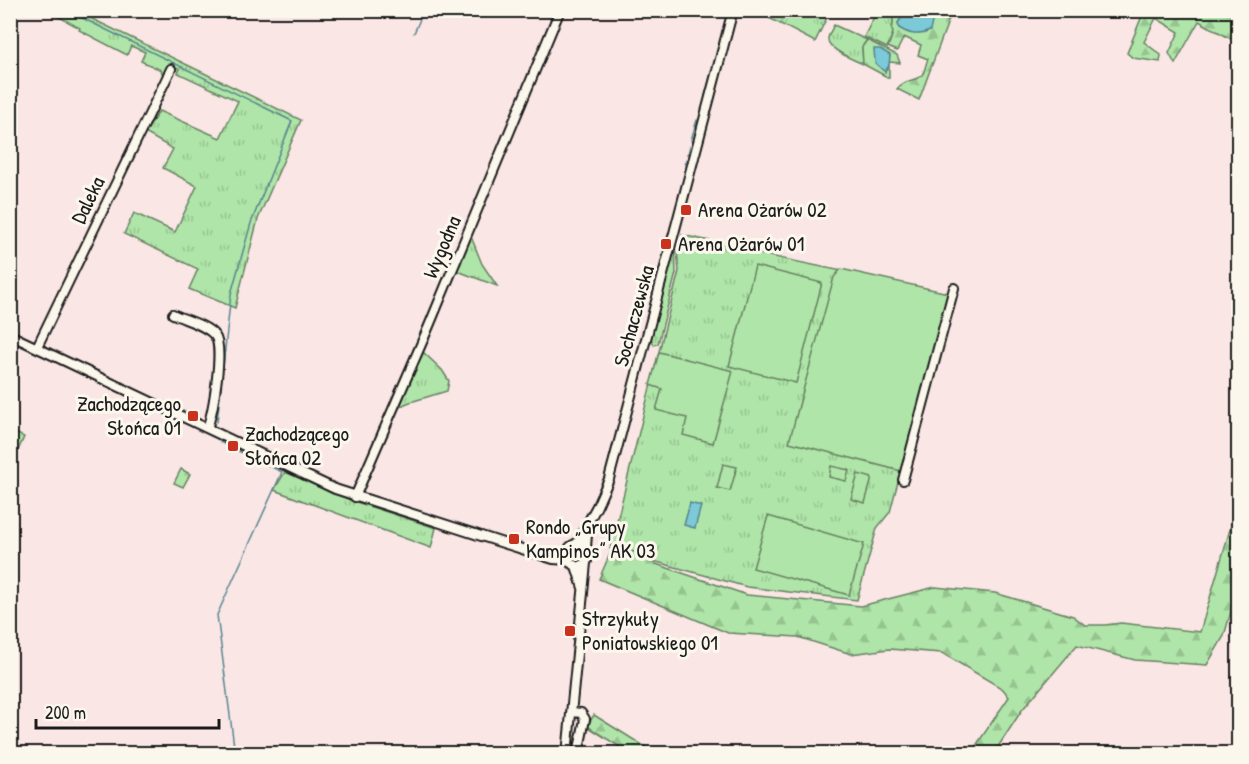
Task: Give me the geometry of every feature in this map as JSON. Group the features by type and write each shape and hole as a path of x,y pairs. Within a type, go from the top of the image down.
{"street":[{"name":"Wygodna","path":"355,497 560,10"},
{"name":"Sochaczewska","path":"577,543 605,490 610,473 733,10"},
{"name":"Daleka","path":"37,347 171,69"},
{"path":"903,480 954,288"},
{"path":"173,314 206,329 214,335 219,346 213,409 207,428"},
{"path":"10,335 355,497 547,556 568,556"},
{"name":"Sochaczewska","path":"586,547 588,523"},
{"path":"567,753 586,563 590,554 586,547 577,543 570,547 568,556"},
{"path":"568,556 576,566 584,589"},
{"path":"576,566 586,563"},
{"path":"572,712 581,713 585,719 578,753"}],"green space":[{"path":"767,10 830,11 815,42 765,16"},
{"path":"48,11 76,11 301,120 258,219 235,308 189,289 198,269 124,234 134,213 175,232 197,186 163,168 173,149 145,133 159,111 220,138 238,101 178,73 180,69 170,64 163,76 161,70 141,61 145,52 131,46 127,55"},
{"path":"882,11 893,11 893,33 887,48 864,37 876,13 880,14"},
{"path":"893,11 906,11 898,23 899,28 931,14 930,11 939,11 943,16 947,11 952,11 919,100 897,89 904,83 918,78 924,72 928,59 918,55 921,45 904,37 897,51 888,47 893,33 891,27"},
{"path":"1144,11 1224,11 1238,19 1238,43 1199,21 1175,64 1169,53 1179,32 1156,18 1144,42 1161,55 1160,62 1133,58 1127,53"},
{"path":"834,25 867,40 862,47 863,64 842,54 829,43 828,39"},
{"path":"867,40 897,55 900,63 889,62 890,55 885,71 889,65 889,78 863,64 862,47"},
{"path":"470,234 482,264 497,286 455,270"},
{"path":"682,235 728,245 731,248 948,293 890,512 877,528 857,600 747,587 610,549 679,271 677,251"},
{"path":"675,246 676,273 658,344 654,345 650,337"},
{"path":"755,266 822,283 796,383 729,366"},
{"path":"841,269 948,293 901,471 789,442 834,277"},
{"path":"421,350 442,370 449,381 447,391 407,403 396,409"},
{"path":"659,352 733,371 713,443 683,435 687,418 656,410 662,389 650,385"},
{"path":"11,431 24,437 11,466"},
{"path":"723,464 737,467 730,491 717,488"},
{"path":"831,466 849,470 846,481 829,477"},
{"path":"181,469 190,474 183,487 174,483"},
{"path":"285,472 350,500 436,528 431,548 274,490"},
{"path":"858,474 872,478 865,503 851,499"},
{"path":"1238,502 1238,587 1224,636 1207,665 1135,660 1077,645 1022,710 994,753 971,753 1009,697 1003,689 942,653 889,649 851,654 798,637 728,633 599,579 612,549 636,552 656,564 747,595 861,606 935,587 995,593 1073,616 1085,625 1121,623 1200,632"},
{"path":"768,516 864,544 849,595 753,568"},
{"path":"594,715 655,753 629,753 587,726"}],"water":[{"path":"906,11 924,13 931,11 933,18 930,31 914,34 899,28 898,23"},
{"path":"874,49 880,49 890,55 889,65 885,72 875,63"},
{"path":"690,503 701,506 695,528 684,525"}],"waterway":[{"path":"66,10 292,121 251,223 231,294 217,422"},
{"path":"414,33 424,10"},
{"path":"722,35 726,20"},
{"path":"705,96 719,44"},
{"path":"691,140 697,120"},
{"path":"688,154 690,146"},
{"path":"685,165 686,159"},
{"path":"661,264 666,239"},
{"path":"641,342 659,273"},
{"path":"579,527 604,478 639,350"},
{"path":"220,442 282,472 217,615 235,754"}],"place":[{"name":"Arena Ożarów 02","path":"686,210"},
{"name":"Arena Ożarów 01","path":"666,244"},
{"name":"Zachodzącego Słońca 01","path":"193,416"},
{"name":"Zachodzącego Słońca 02","path":"233,446"},
{"name":"Rondo „Grupy Kampinos” AK 03","path":"514,539"},
{"name":"Strzykuły Poniatowskiego 01","path":"570,631"}]}
